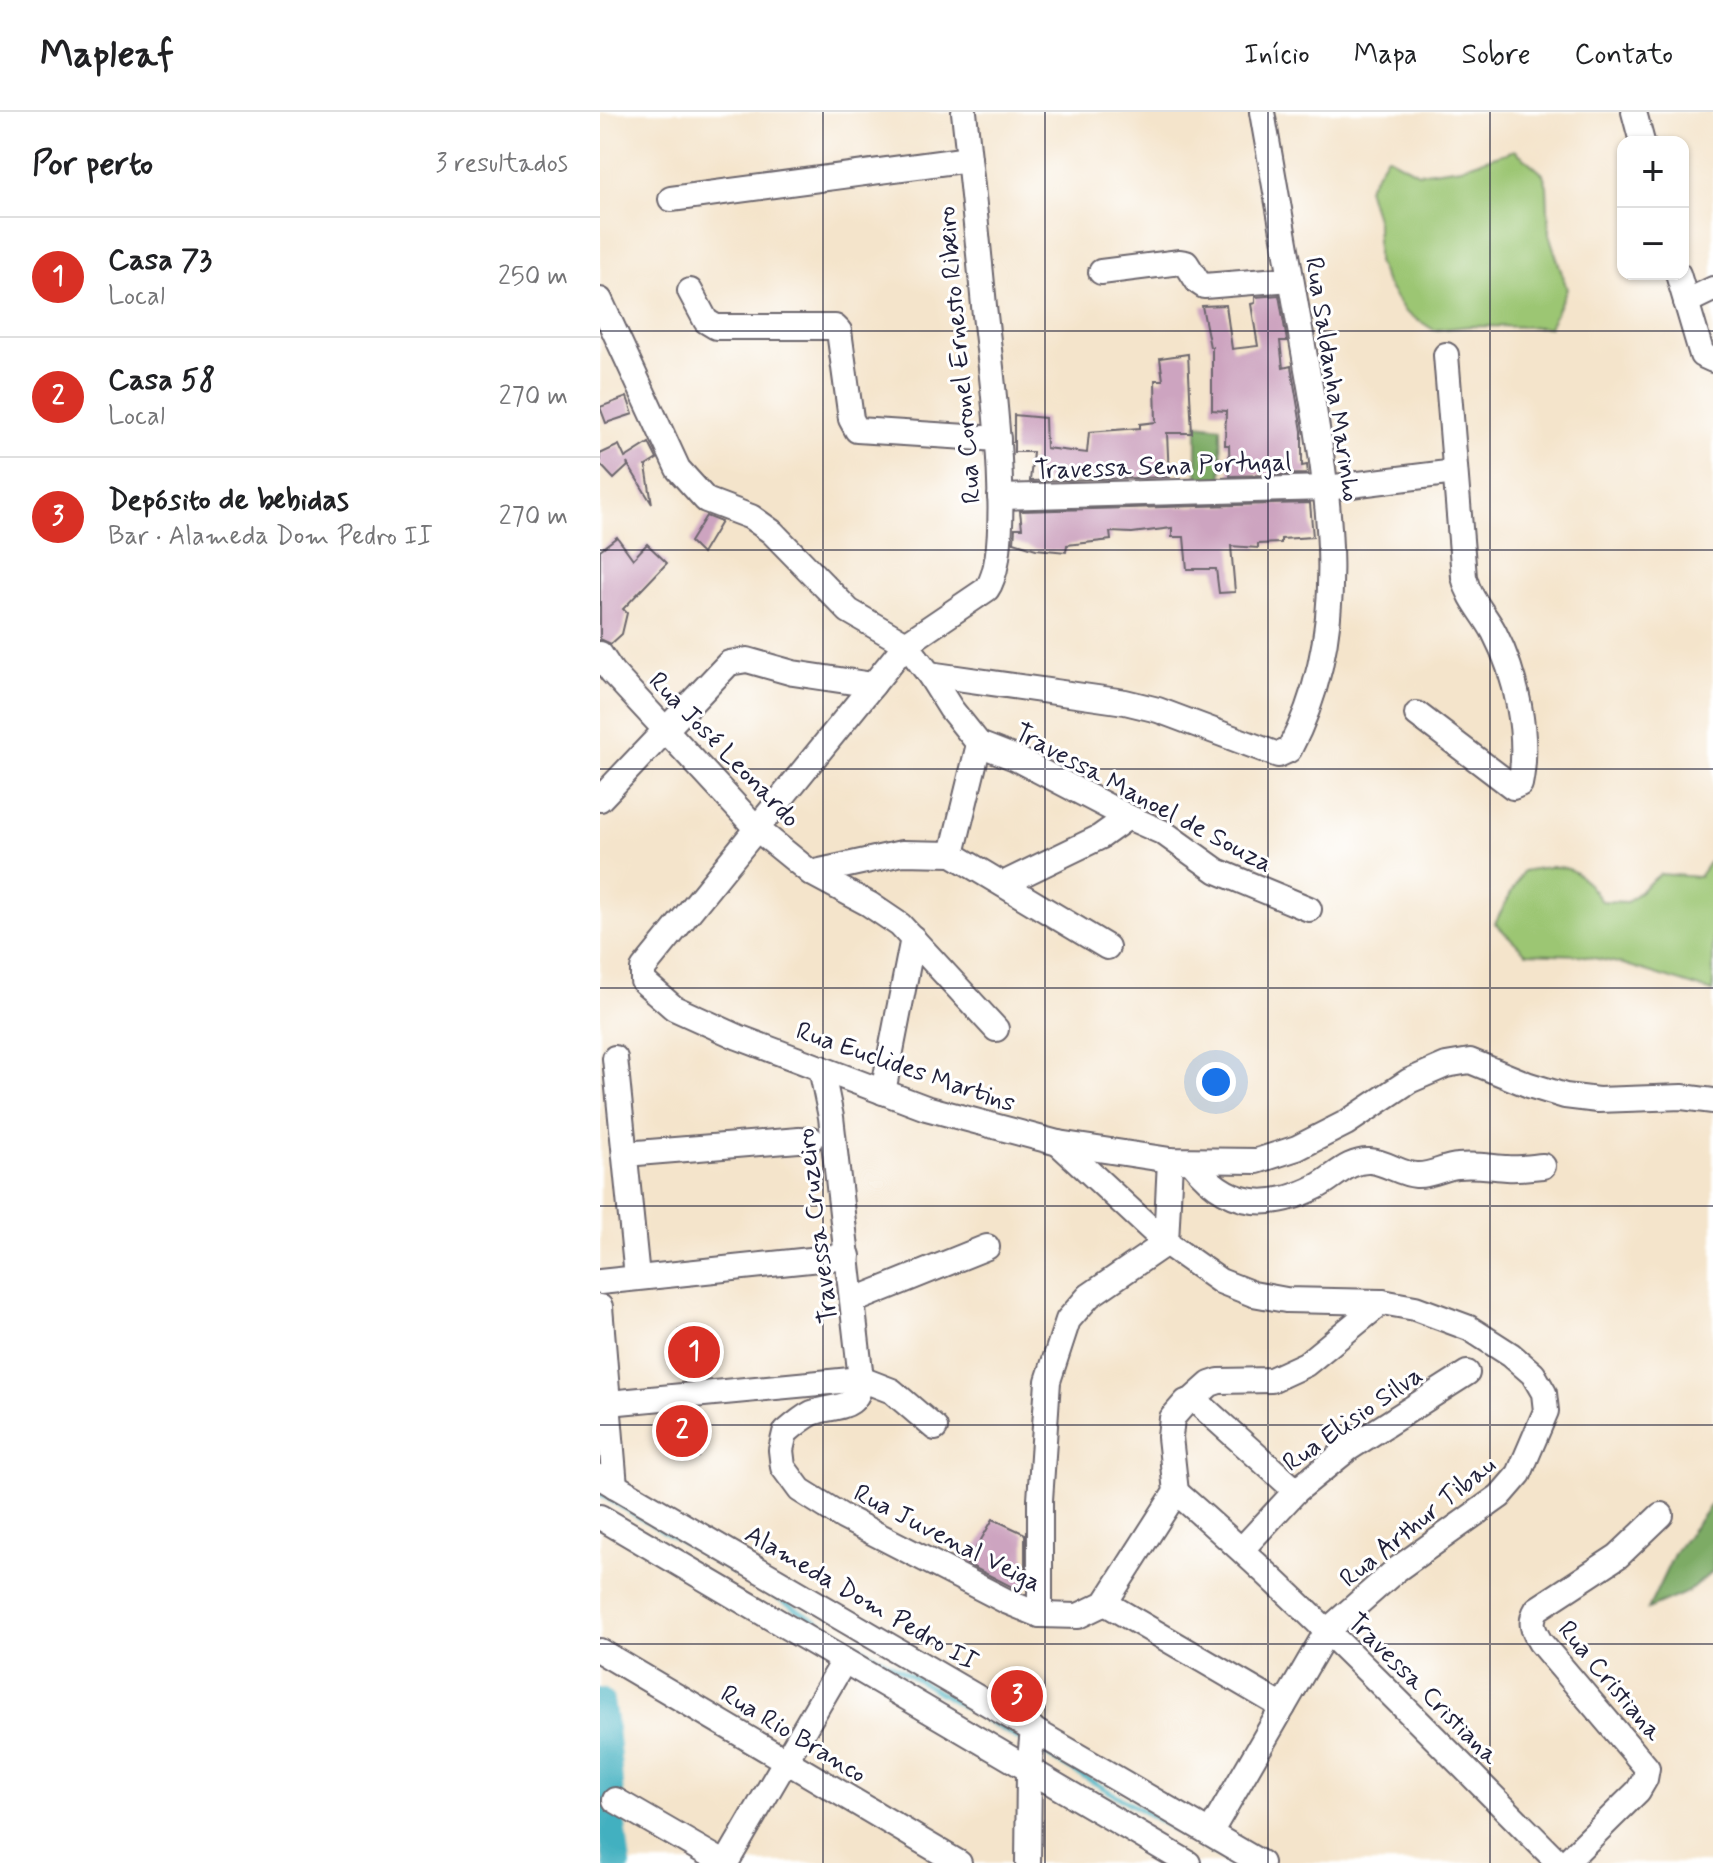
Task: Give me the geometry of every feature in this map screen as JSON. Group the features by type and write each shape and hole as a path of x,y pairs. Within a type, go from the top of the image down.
{"street":[{"name":"Rua Coronel Ernesto Ribeiro","path":"643,981 643,969 906,644 987,589 991,583 997,558 1000,497 998,439 964,112"},
{"name":"Rua Saldanha Marinho","path":"929,674 1125,702 1158,710 1278,755 1289,750 1319,676 1327,636 1327,488 1262,112"},
{"path":"1634,112 1640,136"},
{"path":"671,199 969,159"},
{"path":"1101,272 1180,262 1186,263 1204,286 1291,279"},
{"path":"1680,280 1708,358"},
{"path":"1686,302 1713,289"},
{"path":"690,291 706,321 716,327 829,326 839,331 851,419 857,430 998,439"},
{"path":"600,300 678,469 693,488 706,500 751,517 772,532 849,611 906,644"},
{"path":"1417,714 1513,787 1520,784 1523,769 1521,726 1513,684 1494,633 1467,589 1446,355"},
{"name":"Travessa Sena Portugal","path":"1000,497 1327,488 1455,472"},
{"name":"Travessa Manoel de Souza","path":"906,644 979,744 1027,764 1164,833 1217,871 1309,909"},
{"name":"Rua José Leonardo","path":"600,654 612,672 757,829 811,873 869,904 900,925 996,1029"},
{"path":"600,799 720,671 738,660 793,673 873,685"},
{"path":"952,854 979,744"},
{"path":"1003,884 1100,837 1128,817"},
{"path":"811,873 902,853 952,854 1107,947"},
{"path":"883,1092 913,938"},
{"name":"Rua Euclides Martins","path":"643,981 674,1008 738,1037 926,1108 1058,1143 1181,1161 1257,1161 1297,1148 1346,1123 1409,1081 1431,1070 1470,1061 1565,1096 1598,1100 1682,1097 1713,1101"},
{"path":"615,1058 637,1277"},
{"name":"Travessa Cruzeiro","path":"821,1068 831,1117 861,1379"},
{"path":"625,1154 811,1139"},
{"name":"Rua Arthur Tibau","path":"1058,1143 1166,1243 1220,1281 1253,1294 1286,1300 1382,1302 1415,1308 1469,1328 1511,1355 1533,1374 1544,1393 1546,1411 1519,1474 1500,1496 1396,1570 1327,1631 1210,1833"},
{"path":"1040,1615 1040,1500 1048,1381 1068,1320 1089,1296 1166,1243 1181,1161 1232,1198 1250,1201 1276,1201 1297,1195 1361,1162 1381,1163 1419,1175 1459,1165 1543,1166"},
{"path":"853,1301 987,1247"},
{"path":"600,1282 848,1256"},
{"path":"1283,1707 1105,1603 1176,1492 1170,1437 1172,1418 1182,1405 1219,1381 1271,1380 1290,1372 1326,1350 1382,1302"},
{"path":"600,1307 609,1403 607,1481"},
{"name":"Rua Elisio Silva","path":"1242,1549 1296,1491 1348,1449 1467,1373"},
{"path":"609,1403 861,1379 892,1391 935,1428"},
{"name":"Rua Juvenal Veiga","path":"861,1379 860,1393 852,1402 812,1414 785,1433 781,1450 783,1467 800,1490 843,1517 1008,1602 1040,1615 1078,1616 1105,1603"},
{"path":"1192,1400 1296,1491"},
{"name":"Alameda Dom Pedro II","path":"607,1481 1031,1748 1188,1863"},
{"name":"Travessa Cristiana","path":"1176,1492 1242,1549 1562,1863"},
{"name":"Rua Cristiana","path":"1562,1863 1638,1791 1647,1768 1540,1642 1532,1628 1532,1617 1537,1609 1618,1556 1661,1515"},
{"name":"Alameda Dom Pedro II","path":"600,1517 844,1661 1210,1833 1261,1863"},
{"name":"Rua Rio Branco","path":"600,1651 959,1863"},
{"path":"615,1800 725,1863 844,1661"},
{"path":"1028,1863 1031,1748"}],"green space":[{"path":"1515,150 1543,174 1547,186 1549,234 1567,289 1549,327 1470,326 1434,330 1405,312 1386,283 1377,262 1377,222 1367,188 1387,156 1418,173 1461,167"},
{"path":"1197,424 1221,427 1222,480 1197,480"},
{"path":"1713,857 1713,992 1623,964 1579,955 1526,953 1495,923 1523,871 1550,867 1569,869 1584,880 1601,901 1627,902 1660,874 1699,877"},
{"path":"1713,1502 1713,1571 1688,1592 1648,1609 1675,1552"}],"building":[{"path":"1279,295 1287,341 1280,341 1283,368 1291,366 1302,431 1302,466 1307,465 1308,474 1230,476 1229,445 1225,445 1226,411 1212,410 1212,347 1202,306 1226,305 1232,349 1258,346 1251,304 1255,303 1255,297"},
{"path":"1188,354 1192,433 1167,433 1169,477 1030,481 1033,452 1014,452 1014,415 1045,418 1046,448 1087,453 1089,432 1140,428 1140,424 1156,422 1155,380 1163,380 1160,358"},
{"path":"627,397 633,414 606,423 600,407"},
{"path":"649,443 657,459 646,466 652,504 627,463 628,466 614,479 600,464 600,454 619,445 625,458"},
{"path":"1310,503 1313,537 1281,539 1281,543 1258,544 1258,548 1231,546 1235,592 1219,593 1216,569 1187,569 1184,537 1172,537 1172,528 1132,533 1110,532 1111,540 1067,545 1066,552 1036,549 1014,542 1015,528 1022,528 1020,511"},
{"path":"706,516 721,522 702,554 690,542"},
{"path":"617,537 633,559 647,544 667,563 623,609 627,613 622,634 611,644 600,639 600,550"},
{"path":"700,1329 709,1375 688,1378 679,1330"},
{"path":"690,1410 699,1457 675,1459 669,1412"},
{"path":"993,1519 1025,1534 1025,1581 1020,1591 967,1564"}],"waterway":[{"path":"600,1494 1024,1742"},
{"path":"600,1702 617,1863"},
{"path":"1040,1751 1232,1863"}],"place":[{"name":"Casa 73","path":"694,1352"},
{"name":"Casa 58","path":"682,1431"},
{"name":"Depósito de bebidas","path":"1017,1696"}]}
